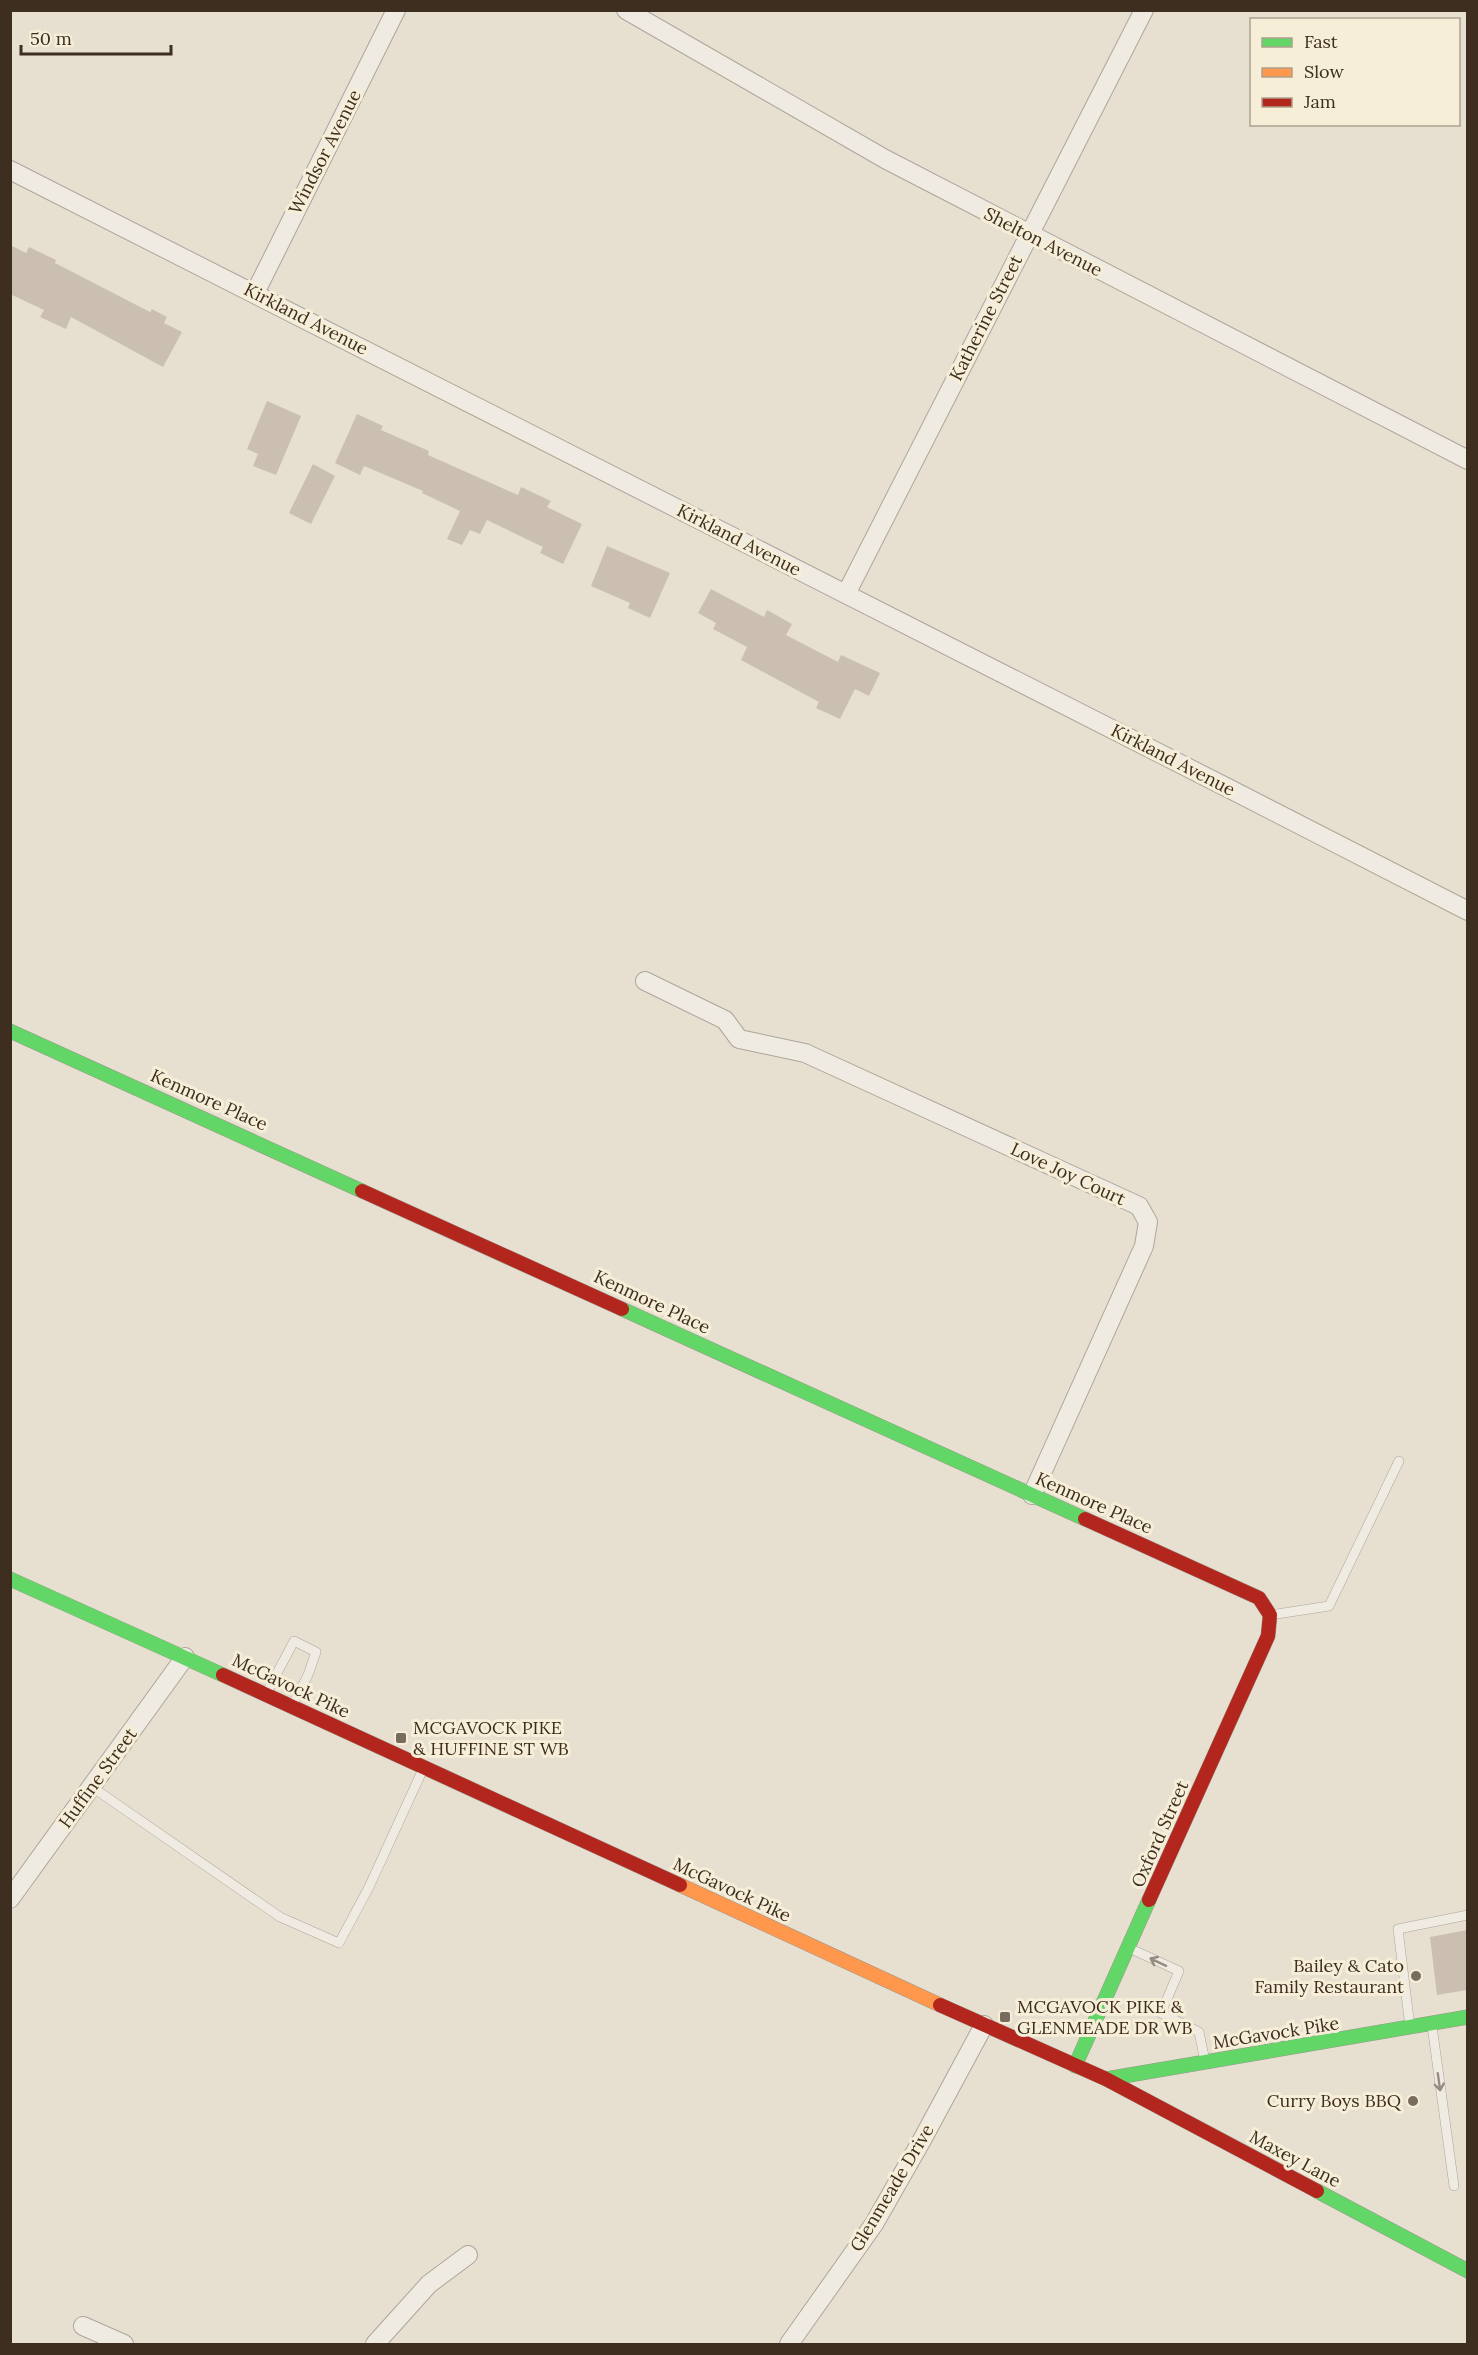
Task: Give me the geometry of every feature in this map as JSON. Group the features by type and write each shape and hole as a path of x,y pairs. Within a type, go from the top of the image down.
{"street":[{"name":"Windsor Avenue","path":"255,293 396,10"},
{"name":"Shelton Avenue","path":"626,10 885,159 1467,460"},
{"name":"Katherine Street","path":"846,594 1144,10"},
{"name":"Kirkland Avenue","path":"10,170 1467,911"},
{"name":"Love Joy Court","path":"645,981 725,1020 739,1039 805,1053 1139,1206 1148,1222 1144,1246 1032,1495"},
{"name":"Kenmore Place","path":"10,1030 1259,1598 1270,1615"},
{"name":"McGavock Pike","path":"10,1579 1106,2079 1467,2017"},
{"name":"Oxford Street","path":"1075,2066 1268,1636 1270,1615"},
{"name":"Huffine Street","path":"10,1899 185,1657"},
{"name":"Glenmeade Drive","path":"789,2344 874,2224 984,2025"},
{"name":"Maxey Lane","path":"1106,2079 1467,2271"},
{"path":"375,2344 429,2284 468,2255"},
{"path":"83,2326 124,2344"}],"lane":[{"path":"1270,1615 1329,1606 1399,1461"},
{"path":"266,1694 294,1641 316,1652 308,1675 292,1706"},
{"path":"92,1786 280,1917 339,1943 378,1869 424,1767"},
{"path":"1410,2027 1398,1929 1467,1916"},
{"path":"1128,1948 1179,1971 1161,2013 1199,2032 1205,2063"},
{"path":"1432,2024 1454,2186"}],"building":[{"path":"10,245 26,253 29,247 150,312 152,309 167,317 164,323 182,332 163,367 71,317 66,329 40,317 44,310 10,294"},
{"path":"267,401 301,416 276,475 253,466 258,454 247,449"},
{"path":"357,414 383,426 381,430 429,451 428,455 518,495 521,487 551,501 547,507 582,524 563,564 540,553 543,547 487,520 480,534 470,530 462,545 447,539 460,511 422,493 423,491 364,466 360,475 335,463"},
{"path":"313,464 335,476 311,524 289,513"},
{"path":"607,546 670,573 650,618 628,608 630,603 591,586"},
{"path":"711,589 764,617 767,610 792,624 786,635 838,662 841,655 880,673 869,696 855,689 840,719 816,708 819,702 741,660 747,647 713,629 716,623 698,613"},
{"path":"1467,1930 1467,1990 1437,1995 1430,1937"}],"traffic: fast":[{"path":"10,1031 362,1191"},
{"path":"622,1309 1085,1519"},
{"path":"10,1579 223,1675"},
{"path":"1075,2066 1149,1900"},
{"path":"1106,2079 1468,2017"},
{"path":"1317,2191 1468,2271"}],"traffic: slow":[{"path":"680,1885 940,2005"}],"traffic: jam":[{"path":"362,1191 622,1309"},
{"path":"1085,1519 1259,1598 1270,1615 1268,1636 1149,1900"},
{"path":"223,1675 680,1885"},
{"path":"940,2005 1106,2079 1317,2191"}],"place":[{"name":"MCGAVOCK PIKE & HUFFINE ST WB","path":"401,1738"},
{"name":"Bailey & Cato Family Restaurant","path":"1416,1976"},
{"name":"MCGAVOCK PIKE & GLENMEADE DR WB","path":"1005,2017"},
{"name":"Curry Boys BBQ","path":"1413,2101"}]}
